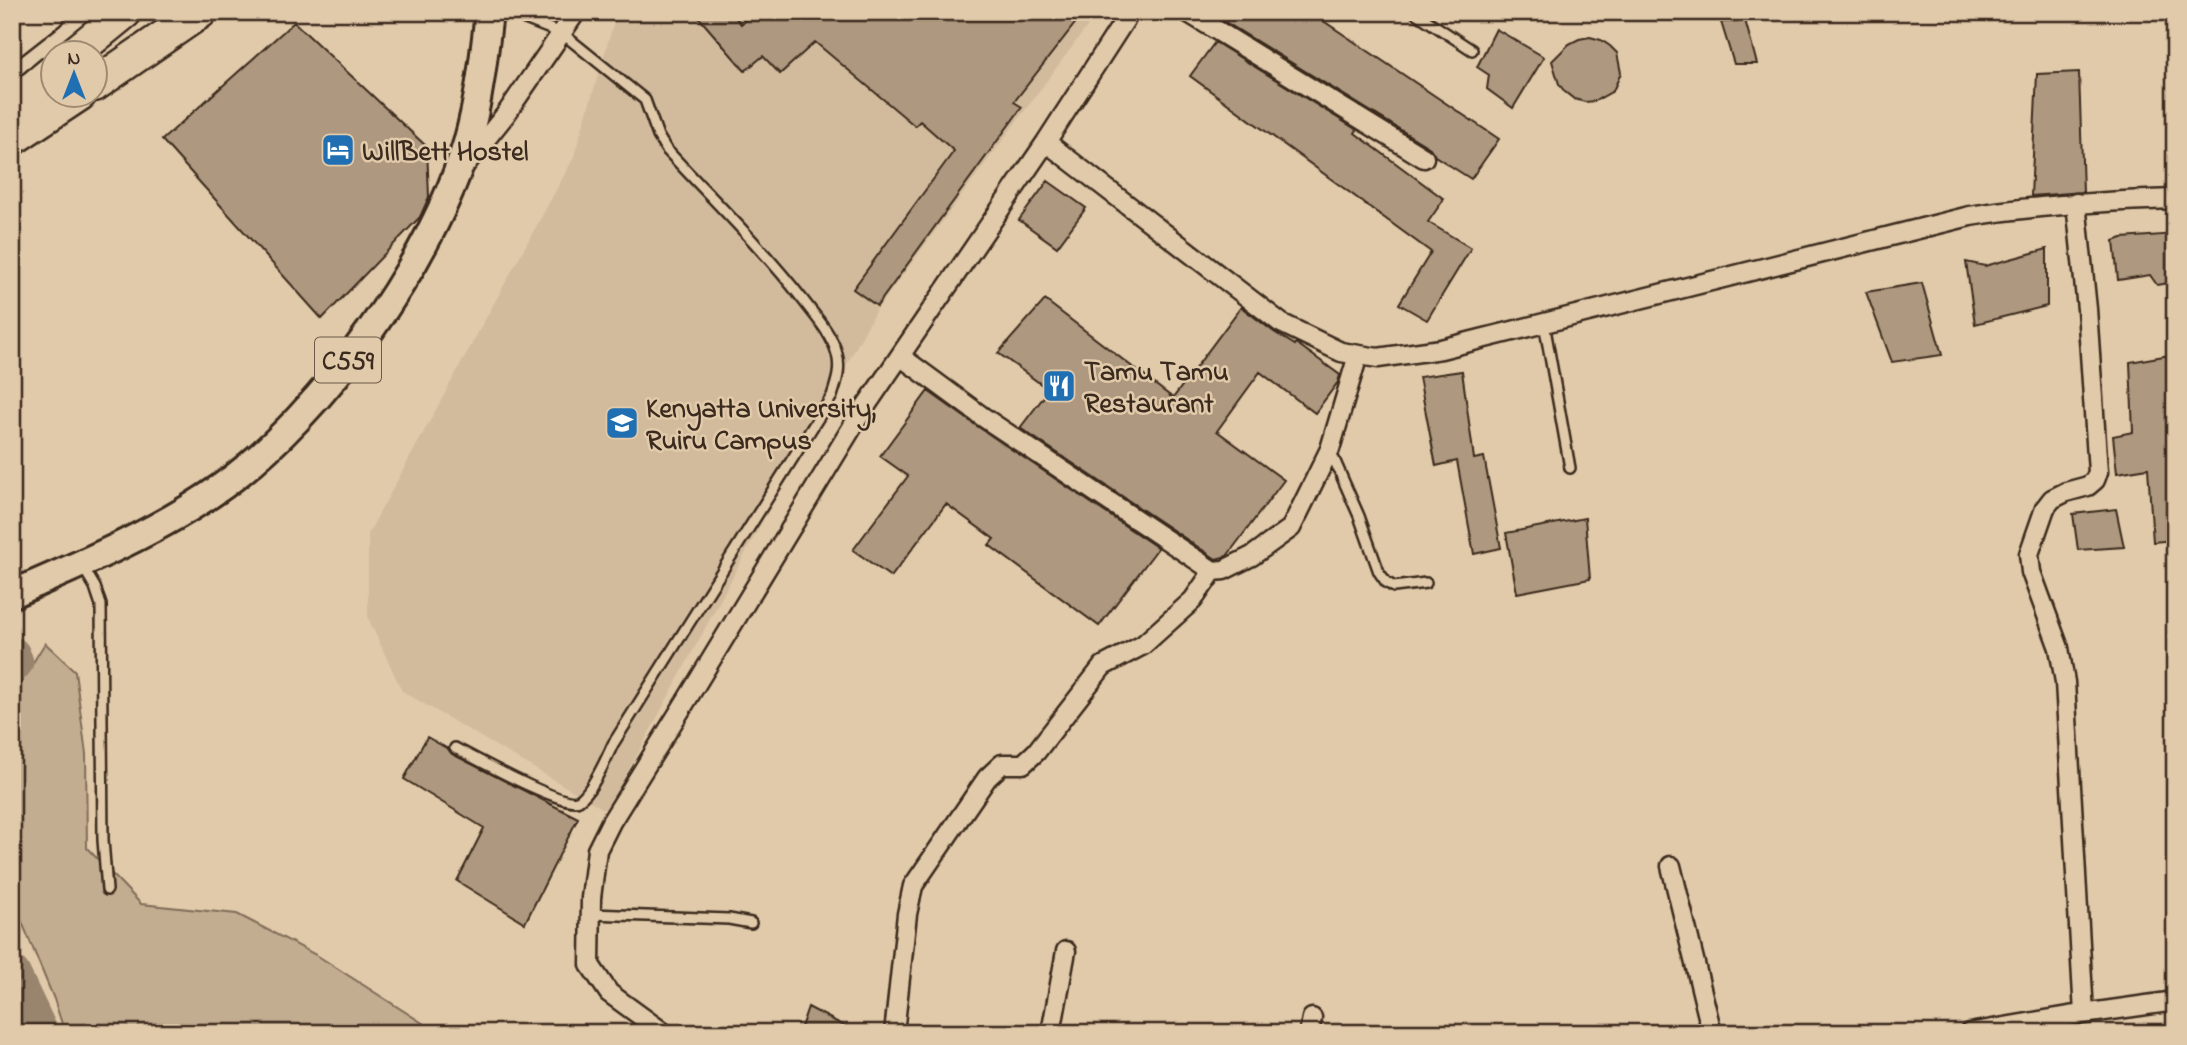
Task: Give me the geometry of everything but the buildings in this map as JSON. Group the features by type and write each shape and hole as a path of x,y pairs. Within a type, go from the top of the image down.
{"highway":[{"path":"12,41 49,12"},
{"path":"93,38 125,12"},
{"path":"108,75 200,12"},
{"path":"12,105 38,84"},
{"path":"12,139 59,108"}],"main road":[{"name":"C559","path":"12,594 173,518 225,484 276,441 328,387 386,306 431,230 453,181 467,143 489,12"}],"street":[{"path":"453,181 506,114 576,12"},
{"path":"664,1033 610,993 590,965 591,914 597,850 611,822 859,416 1046,142 1130,12"},
{"path":"1187,12 1424,158"},
{"path":"1046,142 1281,323 1341,352 1378,358 1441,349 1970,216 2017,208 2175,198"},
{"path":"2076,203 2087,309 2098,472 2095,480 2088,486 2052,499 2045,508 2029,554 2031,572 2059,648 2066,682 2084,1014"},
{"path":"900,356 983,417 1213,571 1224,570 1252,556 1291,528 1330,449 1358,355"},
{"path":"894,1033 903,973 907,914 913,886 940,844 987,778 1002,764 1023,764 1072,709 1103,666 1143,645 1193,600 1213,571"},
{"path":"1671,866 1713,1033"},
{"path":"1051,1033 1066,951"},
{"path":"1969,1033 2175,1001"}],"lane":[{"path":"455,748 550,796 571,803 580,800 832,396 839,373 838,355 832,340 813,312 778,268 666,149 658,136 645,100 563,34 525,19 518,12"},
{"path":"1414,12 1472,50"},
{"path":"1544,323 1570,468"},
{"path":"1330,449 1385,582 1394,587 1426,583"},
{"path":"80,563 95,587 101,605 103,840 107,890"},
{"path":"591,914 729,919 751,923"}],"shaded area":[{"name":"Kenyatta University, Ruiru Campus","path":"617,12 1098,12 875,312 607,811 402,691 368,618 368,534 573,159"},
{"path":"45,643 75,671 86,754 87,848 141,904 237,914 318,956 438,1033 65,1033 54,999 12,898 12,697"}],"waterway":[{"path":"12,655 15,662 12,665"},
{"path":"12,974 40,1033"}],"place":[{"name":"WillBett Hostel","path":"338,150"},
{"name":"Tamu Tamu Restaurant","path":"1059,386"},
{"name":"Kenyatta University, Ruiru Campus","path":"622,423"}]}
